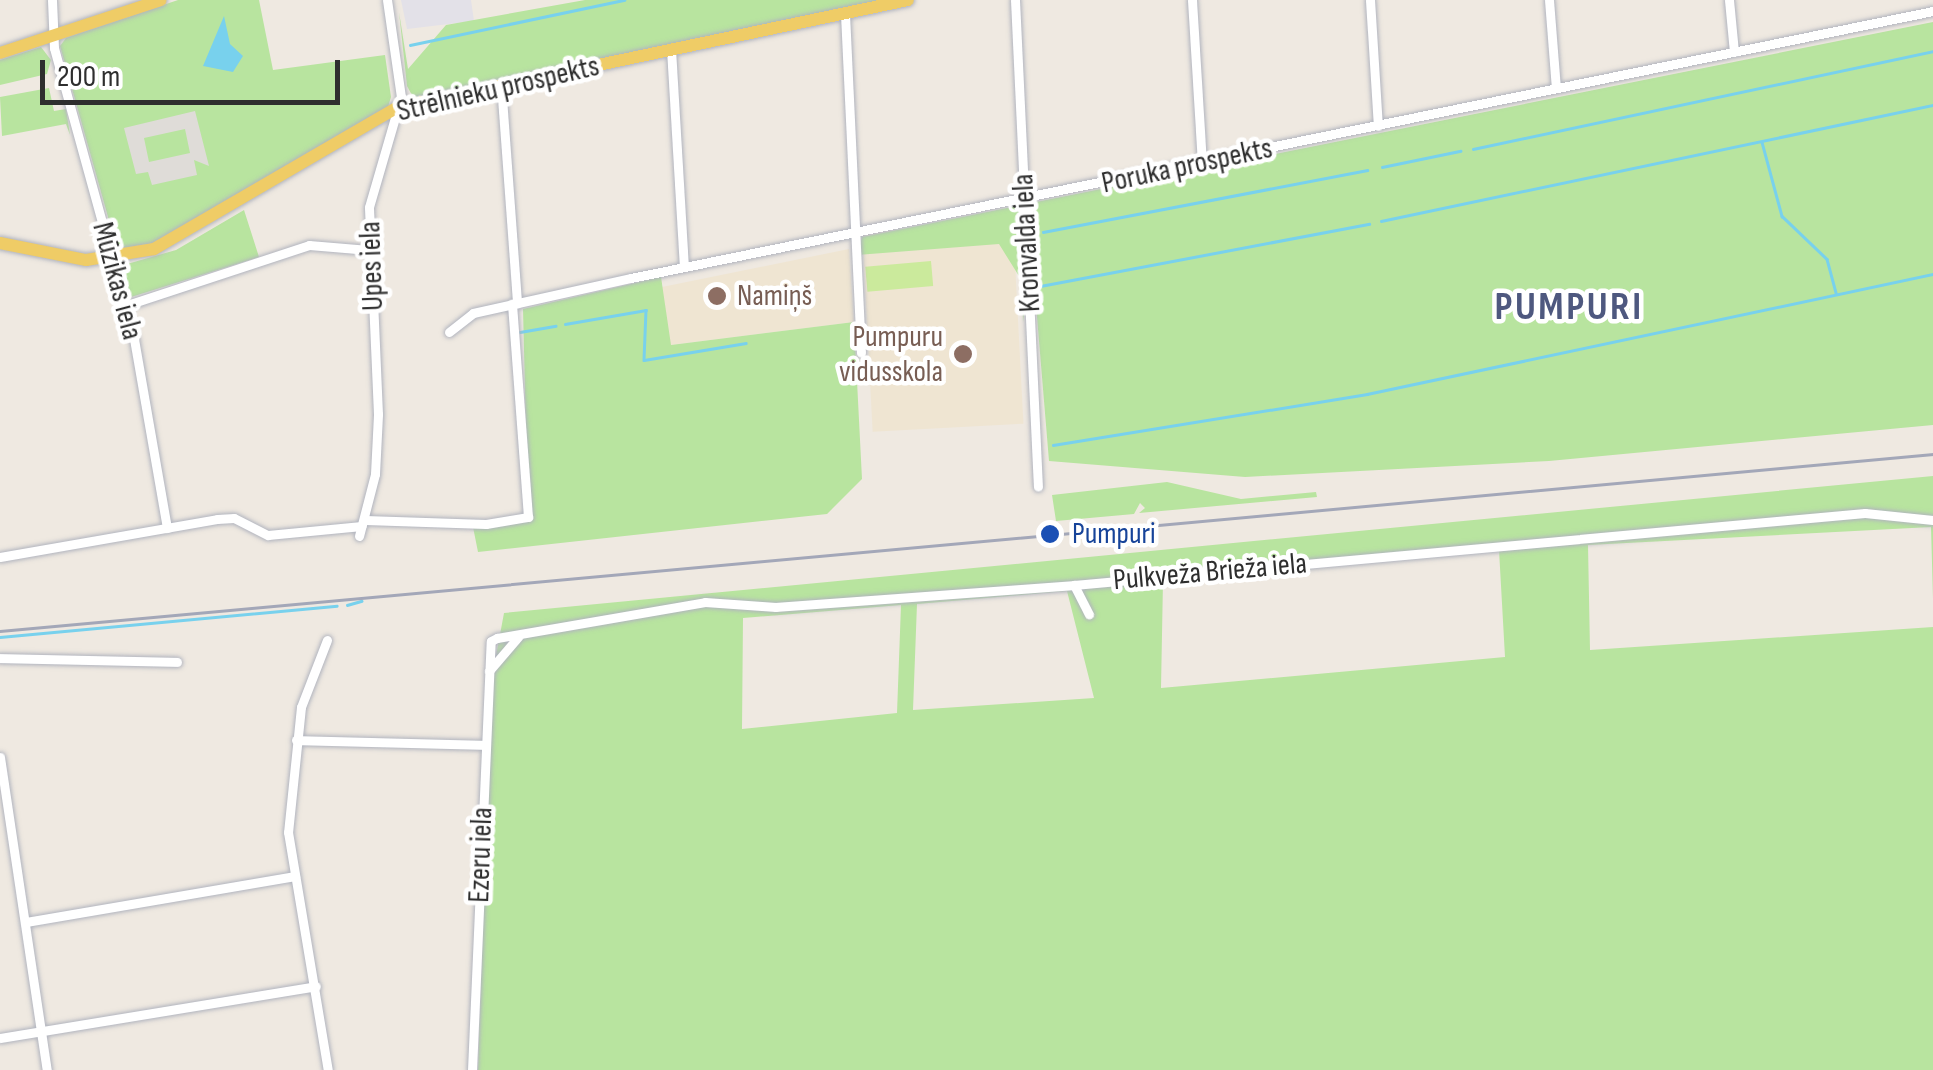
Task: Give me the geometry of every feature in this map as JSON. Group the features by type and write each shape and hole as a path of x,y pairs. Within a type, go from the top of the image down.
{"main road":[{"path":"0,53 161,0"},
{"name":"Strēlnieku prospekts","path":"0,242 60,259 111,258 184,236 398,107 908,0"}],"street":[{"name":"Mūzikas iela","path":"52,0 52,36 124,306 167,528"},
{"name":"Upes iela","path":"362,527 375,474 378,414 370,198 398,107 387,0"},
{"name":"Kronvalda iela","path":"1015,0 1038,486"},
{"path":"1192,0 1202,163"},
{"path":"1370,0 1378,126"},
{"path":"1549,0 1556,88"},
{"path":"1729,0 1734,52"},
{"path":"1916,0 1918,15"},
{"name":"Poruka prospekts","path":"449,332 464,316 684,267 1933,12"},
{"path":"845,14 851,234 861,353"},
{"path":"672,49 684,267"},
{"path":"0,557 234,518 268,535 362,527 486,524 528,517 500,84"},
{"path":"124,306 310,245 369,250"},
{"name":"Pulkveža Brieža iela","path":"491,641 704,602 776,607 1865,514 1933,520"},
{"path":"1074,584 1089,614"},
{"path":"489,670 520,635"},
{"path":"327,640 296,740 288,832 328,1070"},
{"name":"Ezeru iela","path":"472,1070 491,641"},
{"path":"0,658 177,662"},
{"path":"296,740 486,745"},
{"path":"0,757 47,1070"},
{"path":"26,922 295,876"},
{"path":"0,1038 316,986"}],"shaded area":[{"path":"401,0 471,0 474,21 407,29"},
{"path":"195,111 209,166 194,160 197,175 152,185 148,172 136,174 124,128","holes":["185,129 190,153 149,162 144,138"]},
{"path":"1013,224 1023,424 873,432 862,232"},
{"path":"849,249 854,322 670,345 662,287"}],"green space":[{"path":"178,0 259,0 273,70 385,55 391,97 388,107 154,243 117,249 60,46 66,38"},
{"path":"585,0 882,0 424,97 413,97 407,86 399,12 408,69 446,25"},
{"path":"1933,22 1933,425 1549,461 1245,477 1049,461 1035,293 1027,290 1023,322 1022,281 999,244 857,255 862,237"},
{"path":"41,47 51,60 47,74 0,85 0,60"},
{"path":"49,88 54,111 66,109 70,135 66,124 2,136 0,97"},
{"path":"244,210 259,257 128,298 120,266 176,250"},
{"path":"931,261 933,286 867,292 865,267"},
{"path":"661,277 671,345 854,322 862,479 827,514 478,552 472,522 528,516 523,309"},
{"path":"1933,476 1933,599 1931,527 1588,545 1590,650 1933,627 1933,1070 478,1070 491,683 504,613","holes":["1499,550 1505,657 1161,688 1163,581","1067,591 1094,698 913,710 917,604","901,605 897,713 742,729 743,618"]},
{"path":"1167,482 1241,499 1316,492 1317,497 1139,513 1145,508 1140,503 1134,514 1056,521 1052,495"}],"water":[{"path":"224,16 230,44 243,56 233,72 203,66"}],"waterway":[{"path":"410,45 624,0"},
{"path":"1473,149 1933,51"},
{"path":"1381,221 1933,105"},
{"path":"1762,142 1782,216 1827,259 1836,293"},
{"path":"1382,167 1460,151"},
{"path":"1043,232 1367,170"},
{"path":"1035,287 1369,224"},
{"path":"1053,445 1367,394 1933,274"},
{"path":"565,324 646,310 644,360 746,343"},
{"path":"520,332 555,326"},
{"path":"347,605 361,601"},
{"path":"0,637 337,606"}],"railway":[{"path":"0,631 1933,454"}],"place":[{"name":"Namiņš","path":"717,296"},
{"name":"Pumpuru vidusskola","path":"963,354"},
{"name":"Pumpuri","path":"1050,534"}],"district":[{"name":"PUMPURI","path":"1569,307"}]}
